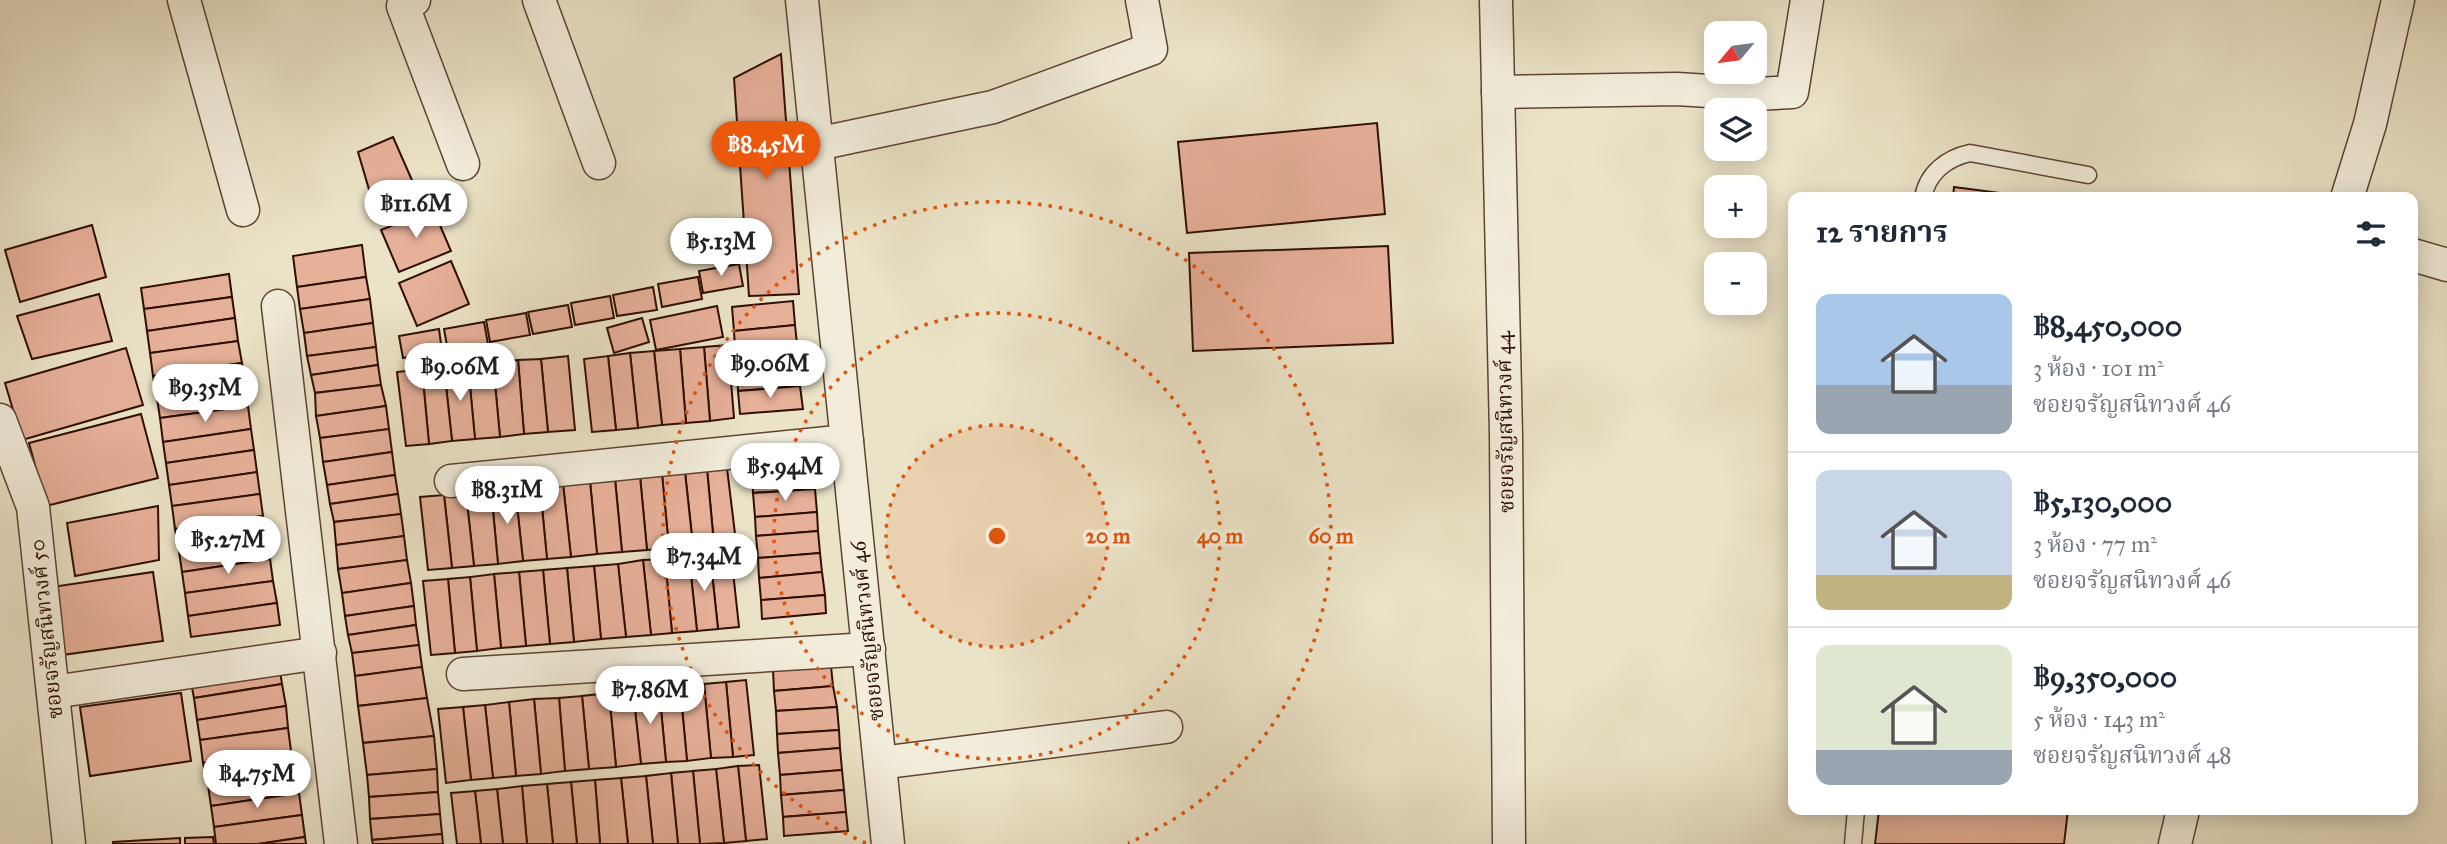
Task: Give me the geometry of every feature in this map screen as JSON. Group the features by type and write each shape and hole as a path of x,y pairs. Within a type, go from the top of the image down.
{"street":[{"path":"184,0 243,210"},
{"path":"414,0 403,5 463,164"},
{"path":"539,0 599,163"},
{"name":"ซอยจรัญสนิทวงศ์ 46","path":"802,0 888,844"},
{"path":"817,144 993,107 1151,49 1142,0"},
{"name":"ซอยจรัญสนิทวงศ์ 44","path":"1496,0 1506,434 1509,844"},
{"path":"1498,92 1677,89 1756,94 1792,92 1807,0"},
{"path":"2349,192 2370,124 2398,0"},
{"path":"2418,255 2447,264"},
{"path":"278,306 341,844"},
{"name":"ซอยจรัญสนิทวงศ์ 50","path":"0,420 33,507 69,844"},
{"path":"451,481 847,441"},
{"path":"463,674 869,649"},
{"path":"53,691 320,653"},
{"path":"880,763 1166,727"},
{"path":"2175,844 2182,815"}],"lane":[{"path":"1924,192 1939,168 1954,158 1970,153 2088,175"},
{"path":"1853,844 1856,815"}],"building":[{"path":"781,54 799,294 749,296 734,78"},
{"path":"1377,123 1385,214 1187,233 1178,142"},
{"path":"393,137 422,203 378,220 358,152"},
{"path":"1954,187 1992,192 1954,192"},
{"path":"433,209 451,251 399,272 381,230"},
{"path":"92,225 106,277 20,302 5,250"},
{"path":"362,245 366,277 297,287 293,256"},
{"path":"1388,246 1393,343 1193,351 1189,253"},
{"path":"451,261 469,304 417,326 399,283"},
{"path":"739,264 743,286 703,293 699,271"},
{"path":"229,274 232,297 144,309 141,288"},
{"path":"366,277 370,299 300,309 297,287"},
{"path":"698,277 702,299 662,307 658,284"},
{"path":"653,287 657,310 617,316 613,295"},
{"path":"99,294 112,341 32,359 17,316"},
{"path":"610,296 614,318 575,325 571,303"},
{"path":"232,297 235,318 147,331 144,309"},
{"path":"370,299 373,323 304,333 300,309"},
{"path":"793,301 795,325 734,331 732,307"},
{"path":"568,305 572,327 533,334 528,312"},
{"path":"717,306 723,337 656,350 650,320"},
{"path":"526,313 530,335 490,342 486,320"},
{"path":"235,318 238,341 150,353 147,331"},
{"path":"642,318 649,342 614,353 607,328"},
{"path":"484,322 488,344 448,351 444,329"},
{"path":"373,323 376,347 307,356 304,333"},
{"path":"795,325 797,344 735,349 734,331"},
{"path":"439,329 442,351 403,358 399,336"},
{"path":"238,341 242,363 153,376 150,353"},
{"path":"797,344 799,366 737,371 735,349"},
{"path":"728,345 734,418 710,421 704,347"},
{"path":"376,347 378,365 311,375 307,356"},
{"path":"704,347 710,421 686,423 680,349"},
{"path":"126,348 143,405 22,440 5,383"},
{"path":"680,349 686,423 662,425 654,351"},
{"path":"654,351 662,425 638,428 630,353"},
{"path":"630,353 638,428 616,430 608,356"},
{"path":"568,356 575,430 548,432 541,359"},
{"path":"608,356 616,430 592,432 584,359"},
{"path":"541,359 548,432 524,434 518,360"},
{"path":"518,360 524,434 500,437 493,362"},
{"path":"493,362 500,437 475,439 468,365"},
{"path":"242,363 245,384 157,398 153,376"},
{"path":"378,365 381,385 315,393 311,375"},
{"path":"468,365 475,439 452,441 444,367"},
{"path":"799,366 800,386 738,391 737,371"},
{"path":"444,367 452,441 429,444 422,369"},
{"path":"422,369 429,444 406,446 397,372"},
{"path":"245,384 248,406 160,418 157,398"},
{"path":"381,385 386,406 316,416 315,393"},
{"path":"800,386 803,409 740,414 738,391"},
{"path":"248,406 251,429 163,442 160,418"},
{"path":"386,406 389,429 320,438 316,416"},
{"path":"141,414 158,478 46,506 29,443"},
{"path":"251,429 254,450 166,463 163,442"},
{"path":"389,429 392,452 323,462 320,438"},
{"path":"254,450 257,472 169,485 166,463"},
{"path":"392,452 395,475 327,485 323,462"},
{"path":"813,465 815,489 753,493 752,469"},
{"path":"727,468 736,542 714,544 707,469"},
{"path":"707,469 714,544 693,546 685,472"},
{"path":"257,472 260,494 172,506 169,485"},
{"path":"685,472 693,546 669,548 662,474"},
{"path":"662,474 669,548 647,550 640,476"},
{"path":"395,475 398,494 330,504 327,485"},
{"path":"640,476 647,550 622,552 615,479"},
{"path":"615,479 622,552 597,554 590,481"},
{"path":"590,481 597,554 571,557 563,484"},
{"path":"563,484 571,557 547,559 540,486"},
{"path":"540,486 547,559 523,561 515,487"},
{"path":"515,487 523,561 498,564 491,489"},
{"path":"491,489 498,564 474,566 466,493"},
{"path":"815,489 817,512 755,517 753,493"},
{"path":"466,493 474,566 452,568 444,495"},
{"path":"260,494 263,516 175,529 172,506"},
{"path":"398,494 401,514 334,522 330,504"},
{"path":"444,495 452,568 428,570 420,497"},
{"path":"158,506 159,560 75,576 67,523"},
{"path":"817,512 818,531 756,536 755,517"},
{"path":"401,514 404,536 336,545 334,522"},
{"path":"263,516 267,537 179,551 175,529"},
{"path":"818,531 820,553 758,558 756,536"},
{"path":"404,536 407,560 338,569 336,545"},
{"path":"267,537 270,559 182,572 179,551"},
{"path":"731,553 739,627 718,629 710,554"},
{"path":"820,553 822,572 759,578 758,558"},
{"path":"710,554 718,629 697,631 689,557"},
{"path":"689,557 697,631 672,633 665,559"},
{"path":"270,559 273,581 185,593 182,572"},
{"path":"665,559 672,633 651,635 643,560"},
{"path":"407,560 411,583 342,593 338,569"},
{"path":"643,560 651,635 626,637 618,564"},
{"path":"618,564 626,637 601,639 594,566"},
{"path":"594,566 601,639 574,642 567,568"},
{"path":"567,568 574,642 550,644 543,570"},
{"path":"543,570 550,644 526,646 519,572"},
{"path":"153,572 163,641 62,655 52,587"},
{"path":"519,572 526,646 501,648 494,574"},
{"path":"822,572 825,595 761,600 759,578"},
{"path":"494,574 501,648 477,651 470,577"},
{"path":"470,577 477,651 455,653 448,579"},
{"path":"448,579 455,653 431,655 423,581"},
{"path":"273,581 277,603 188,616 185,593"},
{"path":"411,583 414,606 345,616 342,593"},
{"path":"825,595 826,613 762,619 761,600"},
{"path":"277,603 280,625 191,637 188,616"},
{"path":"414,606 416,625 348,635 345,616"},
{"path":"416,625 419,645 352,653 348,635"},
{"path":"419,645 422,667 355,676 352,653"},
{"path":"279,665 282,684 194,698 190,677"},
{"path":"831,666 833,686 774,691 773,670"},
{"path":"422,667 427,698 358,706 355,676"},
{"path":"746,680 754,755 733,757 726,682"},
{"path":"726,682 733,757 711,758 704,684"},
{"path":"282,684 286,706 197,720 194,698"},
{"path":"704,684 711,758 687,761 680,686"},
{"path":"680,686 687,761 666,762 659,688"},
{"path":"833,686 837,707 776,711 774,691"},
{"path":"659,688 666,762 641,764 633,691"},
{"path":"633,691 641,764 616,767 609,693"},
{"path":"181,693 191,761 90,776 80,707"},
{"path":"609,693 616,767 589,769 582,696"},
{"path":"582,696 589,769 565,771 559,698"},
{"path":"427,698 434,736 363,743 358,706"},
{"path":"559,698 565,771 541,774 534,699"},
{"path":"534,699 541,774 516,776 509,702"},
{"path":"509,702 516,776 493,778 485,705"},
{"path":"485,705 493,778 471,780 463,707"},
{"path":"286,706 288,728 200,740 197,720"},
{"path":"463,707 471,780 446,783 438,709"},
{"path":"837,707 839,730 777,734 776,711"},
{"path":"288,728 291,751 203,763 200,740"},
{"path":"839,730 840,748 778,753 777,734"},
{"path":"434,736 437,769 367,775 363,743"},
{"path":"840,748 842,770 780,775 778,753"},
{"path":"291,751 296,771 208,785 203,763"},
{"path":"759,765 767,839 746,841 738,766"},
{"path":"738,766 746,841 724,843 716,769"},
{"path":"437,769 438,792 369,797 367,775"},
{"path":"716,769 724,843 700,844 693,771"},
{"path":"842,770 844,790 781,795 780,775"},
{"path":"296,771 299,793 211,806 208,785"},
{"path":"693,771 700,844 678,844 671,773"},
{"path":"671,773 678,844 653,844 646,776"},
{"path":"646,776 653,844 628,844 621,778"},
{"path":"621,778 628,844 600,844 595,780"},
{"path":"595,780 600,844 577,844 571,782"},
{"path":"571,782 577,844 553,844 547,784"},
{"path":"547,784 553,844 527,844 522,786"},
{"path":"522,786 527,844 503,844 497,789"},
{"path":"497,789 503,844 481,844 475,791"},
{"path":"844,790 846,812 783,817 781,795"},
{"path":"475,791 481,844 457,844 451,793"},
{"path":"438,792 440,814 370,819 369,797"},
{"path":"299,793 302,815 214,827 211,806"},
{"path":"846,812 848,831 784,836 783,817"},
{"path":"440,814 442,834 372,840 370,819"},
{"path":"302,815 305,837 258,844 216,844 214,827"},
{"path":"1878,815 2067,815 2064,844 1875,844"},
{"path":"442,834 443,844 373,844 372,840"},
{"path":"213,837 214,844 185,844 185,838"},
{"path":"305,837 306,844 258,844"},
{"path":"180,838 180,844 113,844 113,842"}]}
